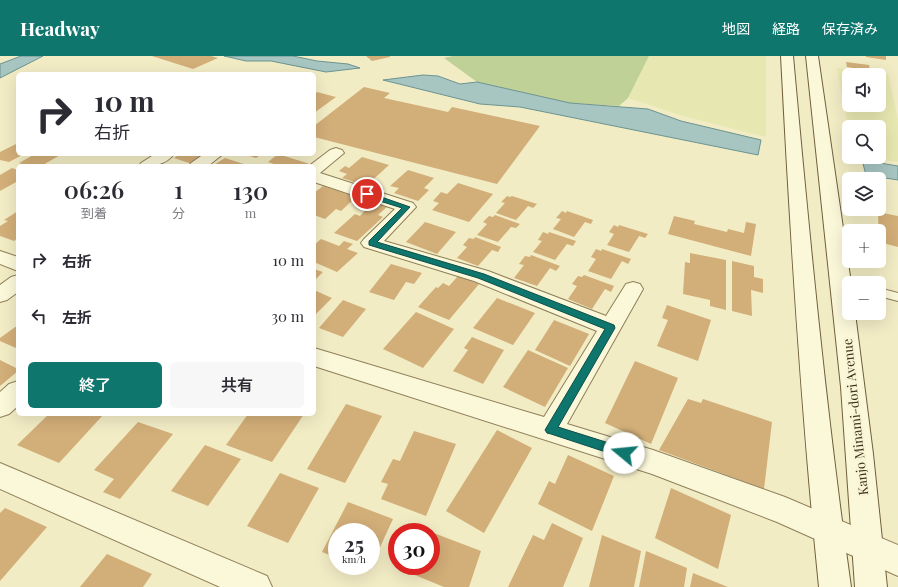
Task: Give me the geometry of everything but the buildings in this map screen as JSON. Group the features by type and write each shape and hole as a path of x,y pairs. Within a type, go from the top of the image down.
{"main road":[{"path":"787,56 799,226 825,504 835,587"},
{"name":"Kanjo Minami-dori Avenue","path":"812,56 844,276"},
{"path":"316,168 336,153"},
{"path":"200,164 212,156"},
{"path":"316,178 407,207 371,243 481,276 611,328"},
{"path":"0,295 16,283"},
{"path":"551,430 633,289"},
{"name":"Kanjo Minami-dori Avenue","path":"848,320 867,517 871,587"},
{"path":"316,358 653,462 785,511 898,561"},
{"path":"0,407 16,393"},
{"path":"0,476 256,587"}],"lane":[{"path":"886,294 898,298"}],"green space":[{"path":"453,56 649,56 628,98 619,106 570,103 477,82 444,58"},
{"path":"649,56 766,56 766,137 686,117 628,98"},
{"path":"837,68 842,69 842,94"},
{"path":"886,74 888,74 898,120 898,162 886,160 886,120 847,120 846,112 886,112"}],"water":[{"path":"21,56 43,56 0,78 0,64"},
{"path":"224,56 293,56 317,61 348,64 360,68 326,72 271,61 246,61"},
{"path":"423,75 438,76 460,84 477,82 570,103 648,109 681,121 761,140 758,155 520,107 480,104 383,80"},
{"path":"863,164 886,164 898,166 898,180 886,178 886,172 865,172"}],"route":[{"path":"367,194 407,207 371,243 481,276 611,328 551,430 624,453"}]}
